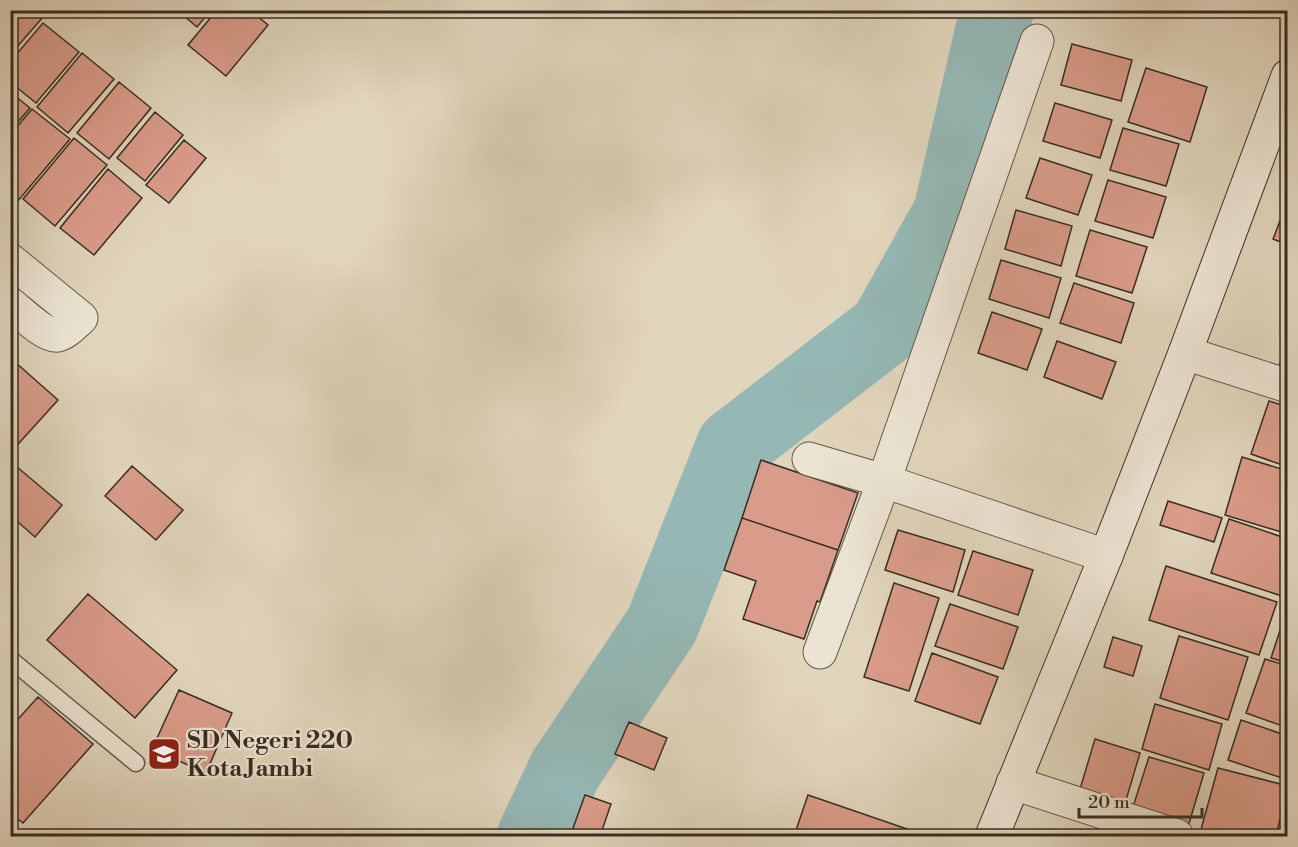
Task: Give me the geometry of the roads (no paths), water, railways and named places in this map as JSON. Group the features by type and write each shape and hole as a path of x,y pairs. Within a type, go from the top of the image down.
{"street":[{"path":"820,652 884,481 1037,40"},
{"path":"992,837 1106,556 1185,353 1287,76"},
{"path":"10,260 81,318 61,334 53,335 45,332 10,304"},
{"path":"1185,353 1287,386"},
{"path":"809,459 884,481 1106,556"},
{"path":"1013,783 1177,837"}],"lane":[{"path":"10,659 136,763"}],"waterway":[{"path":"534,836 565,770 662,625 733,446 886,328 950,213 997,10"}],"place":[{"name":"SD Negeri 220 Kota Jambi","path":"164,754"}]}
